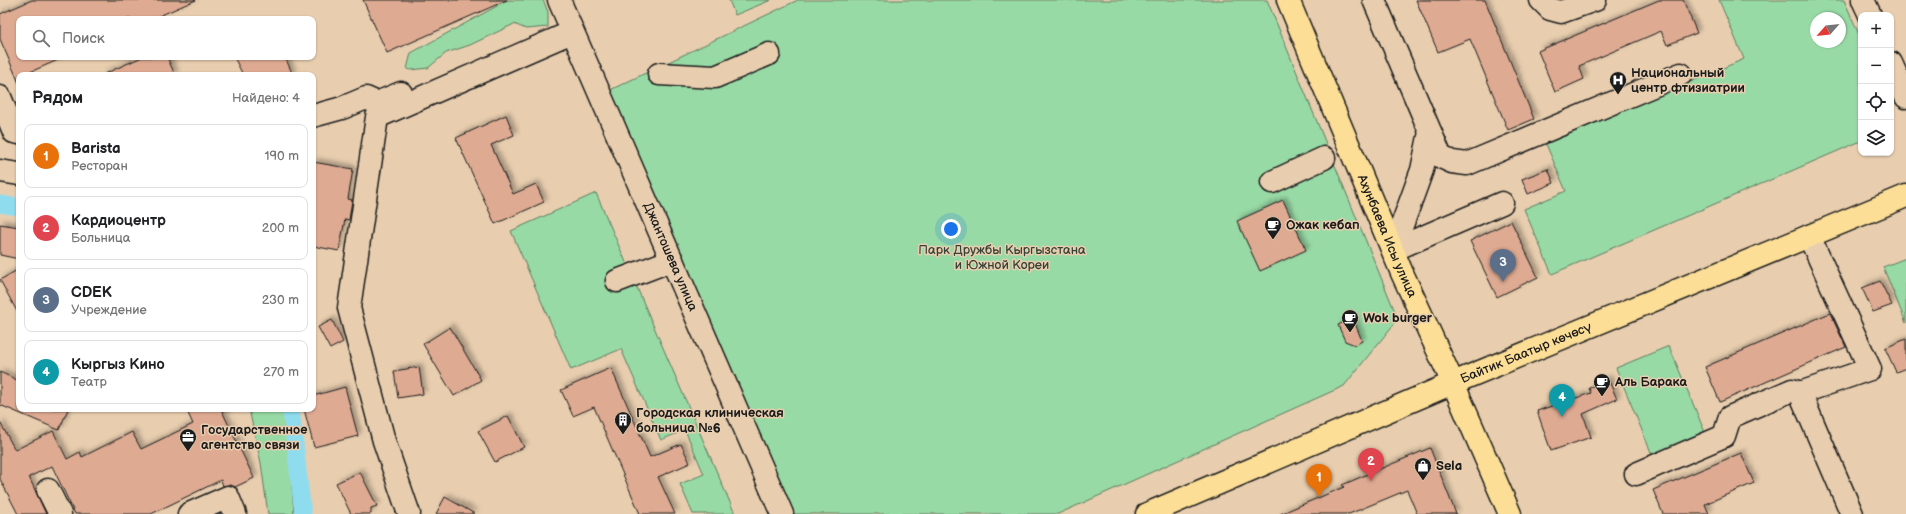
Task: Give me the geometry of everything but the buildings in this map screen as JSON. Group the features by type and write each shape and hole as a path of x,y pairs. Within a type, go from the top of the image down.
{"main road":[{"name":"Ахунбаева Исы улица","path":"1288,0 1392,250 1453,383 1510,514"},
{"name":"Байтик Баатыр көчөсү","path":"1147,514 1453,383 1906,196"}],"street":[{"name":"Джантошева улица","path":"559,0 782,514"},
{"path":"1374,0 1441,157 1452,162 1467,164 1681,74"},
{"path":"1541,0 1550,9 1561,12 1595,0"},
{"path":"1863,0 1869,12"},
{"path":"316,115 342,108 366,98 377,103 570,27"},
{"path":"409,514 384,442 349,308 377,117 570,27"},
{"path":"659,74 715,77 769,54"},
{"path":"1894,70 1906,97"},
{"path":"0,97 14,132 16,132"},
{"path":"1392,250 1422,170 1430,132"},
{"path":"1272,182 1324,158"},
{"path":"0,170 16,173"},
{"path":"1392,250 1502,203"},
{"path":"1636,474 1724,436 1730,417 1792,390 1800,393 1870,369 1809,236"},
{"path":"617,281 672,260"},
{"path":"1800,393 1852,514"},
{"path":"48,490 60,514"},
{"path":"189,514 228,497 235,514"}],"green space":[{"path":"496,0 543,0 548,12 548,27 526,29 514,24 470,45 446,53 428,68 407,69 411,53 497,6"},
{"path":"729,0 771,0 735,15"},
{"name":"Парк Дружбы Кыргызстана и Южной Кореи","path":"798,0 1267,0 1398,319 1344,386 1058,514 793,514 606,92"},
{"path":"1719,0 1844,0 1858,32 1858,142 1552,274 1524,209 1566,191 1546,144 1744,59"},
{"path":"596,193 735,514 693,514 680,484 704,474 685,430 661,440 621,349 571,370 511,231"},
{"path":"1906,258 1906,323 1883,267"},
{"path":"1669,346 1706,435 1653,457 1616,368"},
{"path":"250,412 286,412 294,514 268,514 261,463"}],"waterway":[{"path":"0,204 16,207"},
{"path":"291,412 303,514"}],"place":[{"name":"Национальный центр фтизиатрии","path":"1618,95"},
{"name":"Ожак кебап","path":"1273,240"},
{"name":"CDEK","path":"1503,282"},
{"name":"Wok burger","path":"1350,333"},
{"name":"Аль Барака","path":"1602,397"},
{"name":"Кыргыз Кино","path":"1562,417"},
{"name":"Городская клиническая больница №6","path":"623,435"},
{"name":"Государственное агентство связи","path":"188,452"},
{"name":"Кардиоцентр","path":"1371,481"},
{"name":"Sela","path":"1423,481"},
{"name":"Barista","path":"1319,497"}]}
